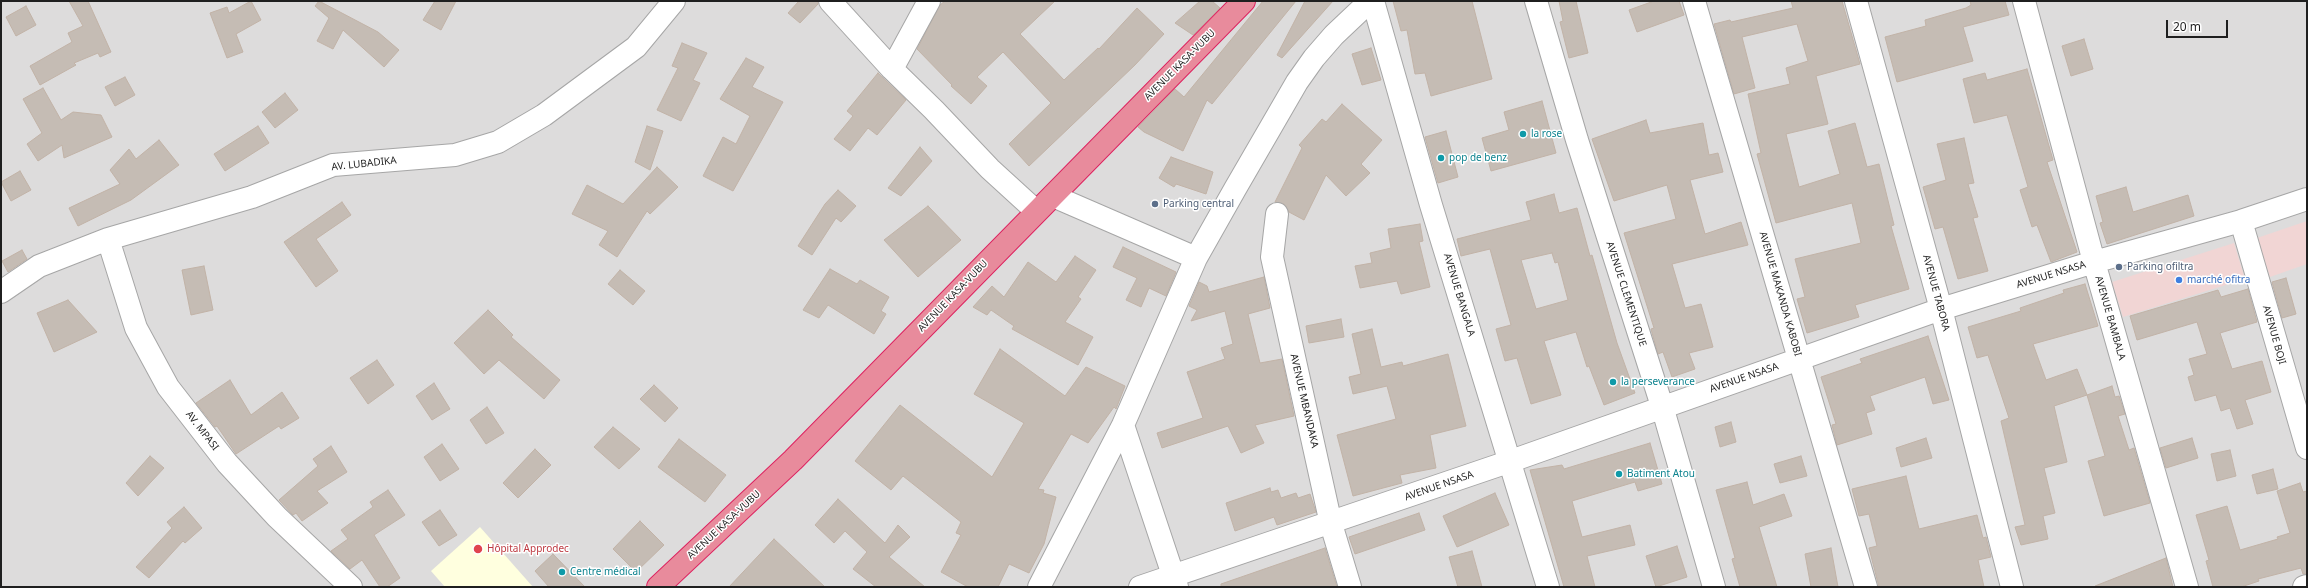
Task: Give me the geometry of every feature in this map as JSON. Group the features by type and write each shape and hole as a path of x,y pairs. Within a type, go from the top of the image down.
{"highway":[{"name":"AVENUE KASA-VUBU","path":"658,587 793,460 1244,1"}],"street":[{"name":"AV. LUBADIKA","path":"1,292 39,266 108,239 252,197 333,166 455,155 498,142 544,115 636,47 674,1"},
{"path":"830,1 892,69 934,110 990,169 1036,211"},
{"path":"892,69 929,1"},
{"path":"1039,587 1123,425 1196,258 1297,82 1334,35 1370,1"},
{"name":"AVENUE BANGALA","path":"1373,1 1430,205 1511,461 1548,587"},
{"name":"AVENUE CLEMENTIQUE","path":"1536,1 1577,140 1662,406 1714,587"},
{"name":"AVENUE MAKANDA KABOBI","path":"1694,1 1866,587"},
{"name":"AVENUE TABORA","path":"1856,1 1940,309 2012,587"},
{"name":"AVENUE BAMBALA","path":"2024,1 2094,262 2187,587"},
{"path":"1053,196 1196,258"},
{"name":"AVENUE NSASA","path":"1140,587 1175,581 1662,406 1940,309 2094,262 2241,221 2307,199"},
{"name":"AVENUE MBANDAKA","path":"1277,214 1272,257 1331,524 1350,587"},
{"name":"AVENUE BOJI","path":"2241,221 2307,448"},
{"name":"AV. MPASI","path":"108,239 136,328 168,387 227,463 277,517 351,587"},
{"path":"1123,425 1175,581"}],"shaded area":[{"path":"1,1 2307,1 2307,587 1,587"},
{"name":"marché ofitra","path":"2307,221 2307,264 2270,277 2257,238"},
{"name":"marché ofitra","path":"2234,243 2245,279 2123,317 2112,282"},
{"name":"Hôpital Approdec","path":"480,527 533,587 445,587 431,571"}],"building":[{"path":"69,1 88,1 111,52 100,57 98,53 74,63 76,65 40,85 30,66 72,42 68,33 83,26"},
{"path":"251,1 261,20 236,34 243,52 227,58 210,13 227,7 229,13"},
{"path":"319,1 378,32 399,50 384,67 343,30 333,49 317,41 329,18 315,6"},
{"path":"435,1 456,1 441,30 423,20"},
{"path":"799,1 818,1 818,4 800,23 788,13"},
{"path":"945,1 1055,1 1020,34 1064,80 1098,48 1099,49 1137,8 1164,34 1135,65 1029,166 1009,144 1051,103 1003,52 977,77 987,86 971,104 951,86 952,85 917,49 940,5"},
{"path":"1200,1 1212,1 1220,8 1193,35 1175,23"},
{"path":"1263,1 1296,1 1212,104 1207,100 1183,151 1144,132 1138,127 1175,89 1184,97"},
{"path":"1305,1 1333,1 1282,58 1277,55"},
{"path":"1393,1 1472,1 1492,79 1431,96 1425,73 1415,74 1407,30 1401,31"},
{"path":"1559,1 1576,1 1588,53 1569,58 1560,22 1563,21"},
{"path":"1654,1 1679,1 1684,15 1637,32 1629,10"},
{"path":"1791,1 1842,1 1860,64 1816,76 1828,124 1786,134 1799,187 1840,174 1828,131 1855,123 1867,167 1879,164 1894,225 1891,226 1909,289 1855,305 1859,317 1807,333 1797,299 1805,297 1795,259 1861,243 1852,203 1776,223 1757,154 1761,153 1748,94 1790,84 1786,68 1808,61 1797,24 1742,37 1755,88 1734,94 1714,24 1730,20 1731,22 1793,8"},
{"path":"1970,1 2005,1 2009,15 1963,27 1973,61 1897,82 1885,37 1926,26 1925,20 1966,8 1971,5"},
{"path":"26,6 36,25 16,36 6,17"},
{"path":"2084,39 2093,69 2071,76 2062,46"},
{"path":"682,43 707,53 693,80 700,83 681,121 657,110 678,68 672,66"},
{"path":"1371,48 1381,80 1362,85 1352,54"},
{"path":"746,58 764,67 752,87 783,102 733,191 703,176 723,137 736,144 750,116 720,99"},
{"path":"2027,69 2053,160 2047,162 2077,252 2051,262 2037,225 2032,227 2020,190 2028,187 2007,115 1974,123 1963,79 1985,73 1987,80"},
{"path":"878,73 906,100 877,135 868,128 850,151 834,139 853,116 847,111"},
{"path":"125,77 135,95 115,106 105,87"},
{"path":"43,88 61,120 73,112 101,115 112,137 64,158 62,145 38,161 27,144 42,133 23,99"},
{"path":"285,93 298,110 275,128 262,112"},
{"name":"la rose","path":"1542,101 1556,153 1491,171 1482,138 1509,130 1504,112"},
{"path":"1342,104 1382,140 1361,164 1370,173 1346,196 1326,175 1304,220 1289,212 1284,204 1275,202 1302,148 1299,145 1322,119 1326,122"},
{"path":"1646,120 1650,133 1703,123 1709,155 1718,153 1723,172 1690,180 1705,234 1741,222 1748,245 1672,264 1685,308 1701,304 1713,347 1689,353 1695,369 1672,377 1663,352 1658,354 1651,329 1654,328 1624,233 1676,219 1667,185 1614,201 1592,139"},
{"path":"258,126 269,143 225,171 214,154"},
{"path":"647,126 663,131 650,170 635,162"},
{"name":"pop de benz","path":"1446,131 1458,177 1438,183 1425,137"},
{"path":"1964,138 1974,183 1968,184 1978,217 1973,218 1988,271 1958,279 1943,227 1935,229 1923,187 1946,180 1937,144"},
{"path":"159,140 179,165 131,200 78,226 69,208 120,184 110,170 129,149 136,159"},
{"path":"920,147 932,161 901,196 888,188"},
{"path":"1171,157 1213,172 1206,194 1176,184 1174,187 1159,178"},
{"path":"657,167 678,187 650,214 647,211 617,257 599,245 608,231 572,214 587,185 623,204"},
{"path":"20,171 31,190 11,201 1,182"},
{"path":"2126,187 2133,212 2188,195 2194,216 2107,244 2100,223 2103,222 2096,196"},
{"path":"838,190 856,206 841,222 836,218 812,255 798,246 825,204"},
{"path":"1554,194 1559,213 1577,208 1617,343 1635,393 1604,405 1589,366 1587,367 1576,332 1544,341 1561,395 1531,404 1517,358 1505,361 1496,329 1511,325 1490,249 1461,256 1457,239 1531,220 1526,202","holes":["1552,253 1555,263 1558,262 1568,300 1536,309 1521,260"]},
{"path":"342,202 351,215 316,239 338,271 316,287 284,242"},
{"path":"928,206 961,240 918,277 884,240"},
{"path":"1420,224 1423,241 1419,242 1430,287 1401,294 1397,281 1360,288 1355,266 1372,263 1370,253 1391,248 1388,229"},
{"path":"1123,247 1176,272 1166,296 1149,288 1141,307 1126,300 1137,278 1113,267"},
{"path":"22,250 27,259 8,272 2,261"},
{"path":"1075,256 1096,270 1078,297 1081,299 1065,322 1093,337 1078,365 1012,329 1014,326 991,310 987,315 973,307 992,286 1004,297 1028,262 1056,282"},
{"path":"204,266 213,310 191,315 182,270"},
{"path":"830,269 857,284 860,280 889,297 881,311 886,314 874,334 828,305 819,318 803,310"},
{"path":"620,270 645,291 633,305 608,284"},
{"path":"1264,277 1270,308 1248,314 1260,363 1282,359 1294,416 1255,425 1264,443 1241,453 1228,426 1162,448 1157,433 1203,418 1187,372 1225,359 1221,348 1233,344 1225,311 1191,321 1197,310 1189,306 1199,282 1207,286 1209,292"},
{"path":"2286,278 2296,314 2282,318 2272,282"},
{"path":"2085,284 2098,326 2033,344 2046,380 2077,369 2087,395 2054,406 2067,462 2044,468 2055,513 2043,516 2048,539 2021,545 2015,527 2025,525 2001,421 2009,418 1988,355 1977,358 1968,327 2021,311 2020,308 2064,293 2063,290"},
{"path":"2248,289 2257,322 2220,333 2232,369 2262,361 2271,392 2245,400 2253,424 2237,429 2230,408 2221,411 2216,395 2195,401 2188,377 2194,375 2189,359 2207,354 2197,322 2137,340 2130,316 2218,290 2221,297"},
{"path":"68,300 97,332 54,352 37,313"},
{"path":"488,310 513,335 511,337 560,380 544,399 499,360 484,374 454,343"},
{"path":"1341,319 1344,337 1309,343 1306,326"},
{"path":"1372,329 1381,367 1402,362 1403,366 1448,354 1466,426 1430,435 1436,468 1400,475 1402,483 1353,496 1337,435 1396,419 1387,386 1353,394 1349,377 1361,374 1352,334"},
{"path":"1928,336 1949,400 1933,404 1925,377 1870,396 1875,410 1866,413 1872,434 1837,445 1832,425 1836,424 1821,377 1862,363 1860,359"},
{"path":"1000,349 1065,396 1086,367 1125,386 1116,409 1114,407 1088,443 1071,434 1038,489 1044,490 1043,493 1056,497 1044,544 1029,573 1009,564 998,587 968,587 941,572 961,535 956,533 961,522 903,476 891,490 855,461 900,405 992,477 1024,423 974,394"},
{"path":"377,360 394,385 368,404 350,378"},
{"path":"230,380 251,415 282,392 299,418 281,429 279,426 236,454 217,426 215,427 196,403"},
{"path":"434,383 450,409 432,420 416,396"},
{"path":"654,385 678,408 665,422 640,399"},
{"path":"2112,386 2115,397 2119,396 2125,414 2118,416 2129,450 2134,448 2150,503 2104,516 2088,461 2105,456 2087,395"},
{"path":"487,407 504,433 486,444 470,420"},
{"path":"1731,422 1736,442 1720,447 1715,427"},
{"path":"613,427 640,449 619,469 594,447"},
{"path":"1926,438 1932,458 1901,467 1896,448"},
{"path":"2192,438 2198,458 2166,468 2160,448"},
{"path":"679,439 726,475 705,502 658,467"},
{"path":"1650,443 1662,484 1638,491 1635,482 1572,501 1582,537 1630,525 1635,545 1587,556 1595,587 1564,587 1530,470 1562,465 1564,469"},
{"path":"442,444 459,469 440,481 424,457"},
{"path":"331,446 347,472 317,491 328,503 302,521 296,513 293,515 279,500 318,466 313,459"},
{"path":"535,449 551,465 518,498 503,483"},
{"path":"2230,450 2236,476 2217,481 2211,454"},
{"path":"150,456 164,468 138,496 126,483"},
{"path":"1801,456 1807,476 1780,483 1774,464"},
{"path":"2273,469 2278,489 2257,494 2252,475"},
{"path":"1906,476 1919,529 1977,515 1983,538 1986,537 1991,557 1978,560 1984,587 1879,587 1869,548 1877,546 1869,514 1859,516 1852,489"},
{"path":"1747,482 1753,505 1784,494 1792,516 1759,527 1777,587 1740,587 1732,559 1735,558 1716,490"},
{"path":"2300,483 2303,492 2307,491 2307,574 2303,574 2301,568 2258,579 2259,581 2241,587 2213,587 2206,561 2209,560 2196,515 2227,506 2240,550 2278,539 2277,537 2290,533 2277,491"},
{"path":"1270,488 1271,492 1278,490 1281,498 1296,493 1298,498 1310,494 1316,512 1277,525 1274,517 1235,531 1226,503"},
{"path":"388,490 405,515 374,535 400,578 387,587 380,587 362,560 350,569 331,551 348,539 341,530 373,507 370,502"},
{"path":"1495,493 1509,525 1457,547 1443,516"},
{"path":"838,499 885,543 898,525 910,537 889,557 925,587 876,587 853,569 867,552 845,531 834,543 815,525"},
{"path":"184,507 202,528 185,543 183,541 149,578 136,567 172,528 167,522"},
{"path":"440,510 457,535 439,546 422,522"},
{"path":"1419,513 1425,530 1355,554 1349,537"},
{"path":"640,521 664,545 636,572 613,549"},
{"path":"774,539 825,587 729,587"},
{"path":"1677,546 1687,577 1656,587 1646,556"},
{"path":"1325,548 1337,587 1221,587 1221,584"},
{"path":"1831,548 1838,587 1811,587 1805,554"},
{"path":"1472,551 1482,587 1458,587 1449,557"},
{"path":"553,554 585,587 549,587 535,571"},
{"path":"2166,558 2173,587 2095,586"}],"place":[{"name":"la rose","path":"1523,134"},
{"name":"pop de benz","path":"1441,158"},
{"name":"Parking central","path":"1155,204"},
{"name":"Parking ofiltra","path":"2119,267"},
{"name":"marché ofitra","path":"2179,280"},
{"name":"la perseverance","path":"1613,382"},
{"name":"Batiment Atou","path":"1619,474"},
{"name":"Hôpital Approdec","path":"478,549"},
{"name":"Centre médical","path":"562,572"}]}
